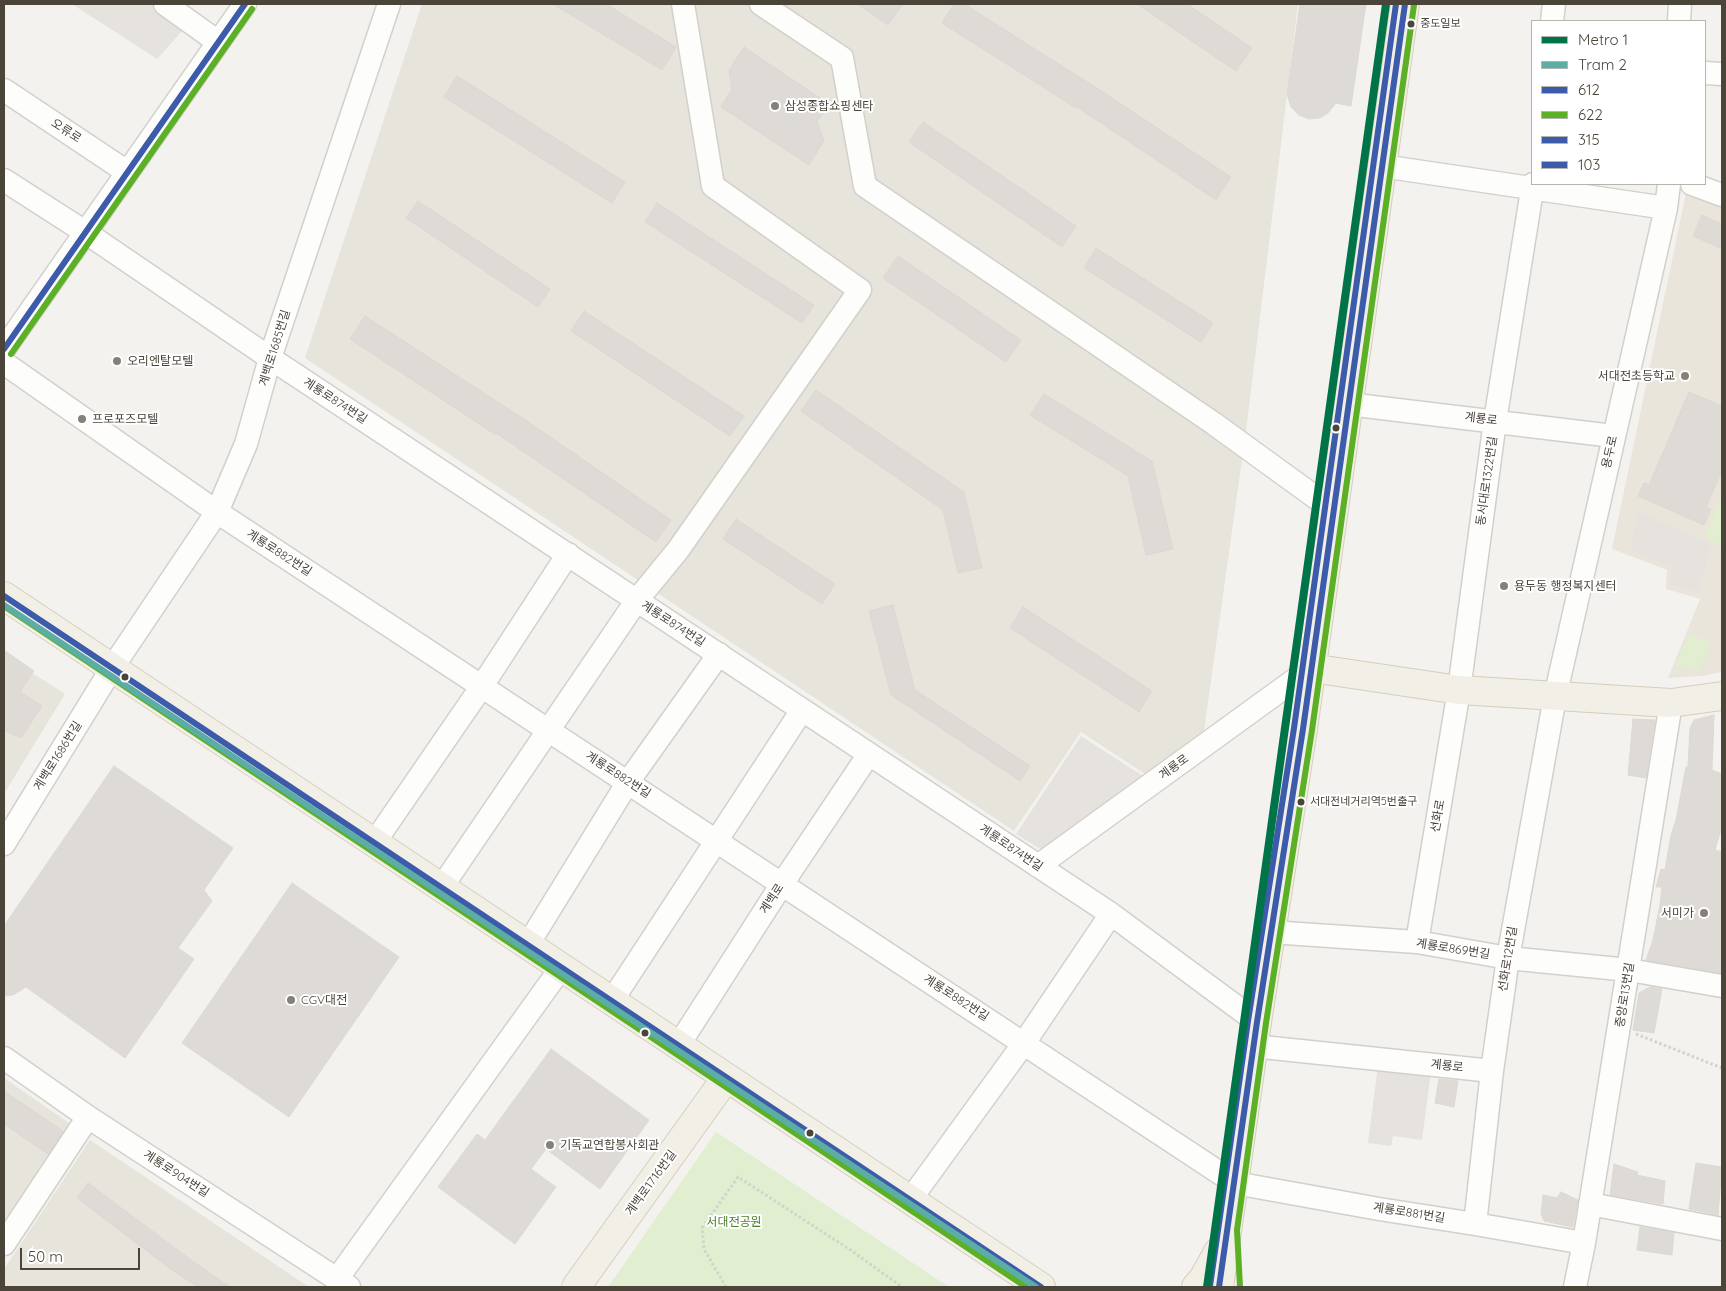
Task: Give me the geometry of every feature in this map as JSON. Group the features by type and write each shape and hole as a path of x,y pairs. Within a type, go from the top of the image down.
{"main road":[{"path":"1219,1287 1255,1034 1303,729 1405,4"},
{"path":"4,596 1040,1287"},
{"path":"1311,668 1459,690 1555,697 1671,703 1722,696"},
{"name":"계백로1716번길","path":"576,1287 726,1078"},
{"path":"1196,1287 1203,1280 1213,1263 1228,1230"},
{"path":"1228,1230 1231,1287"}],"street":[{"path":"165,4 218,42"},
{"path":"4,348 245,4"},
{"name":"계백로1685번길","path":"112,668 217,512 246,444 270,358 389,4"},
{"path":"441,888 637,600 678,550 860,290 713,186 683,4"},
{"path":"761,4 842,58 865,186 1212,423 1333,510"},
{"path":"1552,20 1554,4"},
{"path":"1679,20 1680,4"},
{"path":"1706,73 1722,74"},
{"name":"오류로","path":"4,90 128,172"},
{"path":"1382,166 1533,186 1666,208"},
{"path":"4,180 85,232"},
{"name":"용두로","path":"1555,697 1666,208 1669,185"},
{"path":"1695,185 1722,195"},
{"name":"동서대로1322번길","path":"1459,690 1495,421 1533,186"},
{"name":"계룡로874번길","path":"85,232 270,358 1111,914 1255,1034"},
{"name":"계룡로882번길","path":"4,363 217,512 1235,1183"},
{"name":"계룡로","path":"1348,404 1613,436"},
{"path":"374,843 482,686 568,554"},
{"path":"528,946 628,782 719,654"},
{"name":"계백로1686번길","path":"4,844 112,668"},
{"name":"계룡로","path":"1038,866 1311,668"},
{"name":"선화로","path":"1417,942 1459,690"},
{"name":"선화로12번길","path":"1476,1224 1492,1071 1508,958 1555,697"},
{"name":"중앙로13번길","path":"1574,1287 1584,1243 1671,703"},
{"path":"611,1002 802,710"},
{"name":"계백로","path":"678,1046 782,884 869,754"},
{"path":"910,1200 1024,1043 1111,914"},
{"name":"계룡로869번길","path":"1271,932 1417,942 1508,958 1629,970 1722,986"},
{"path":"343,1283 561,968"},
{"name":"계룡로","path":"1255,1034 1492,1071"},
{"name":"계룡로904번길","path":"4,1058 88,1117 343,1283"},
{"path":"4,1244 88,1117"},
{"name":"계룡로881번길","path":"1235,1183 1584,1243"},
{"path":"1590,1204 1722,1229"}],"path":[{"path":"1619,1028 1722,1068"},
{"path":"726,1287 704,1249 702,1228 738,1178 849,1249 902,1287"}],"shaded area":[{"path":"72,4 151,4 184,29 157,59"},
{"path":"422,4 1298,4 1247,424 1203,738 1148,776 1081,732 1014,831 305,358"},
{"name":"서대전초등학교","path":"1687,188 1722,203 1722,672 1702,676 1668,678 1700,599 1666,589 1667,570 1612,549"},
{"path":"1638,511 1712,546 1697,592 1670,585 1671,567 1631,550"},
{"path":"4,655 65,694 4,794"},
{"path":"1081,736 1143,776 1042,850 1016,834"},
{"path":"1378,1065 1431,1072 1422,1140 1393,1136 1391,1146 1368,1143"},
{"path":"4,1078 72,1125 4,1226"},
{"path":"90,1140 309,1287 4,1287 4,1269"}],"green space":[{"path":"1722,494 1722,573 1720,545 1705,537"},
{"path":"1688,634 1712,642 1698,671 1675,665"},
{"name":"서대전공원","path":"716,1132 949,1287 608,1287"}],"building":[{"path":"553,4 606,4 676,47 662,70"},
{"path":"858,4 903,4 888,25"},
{"path":"954,4 964,4 1103,92 1231,177 1216,200 1077,107 942,23"},
{"path":"1137,4 1187,4 1252,48 1236,71"},
{"path":"1300,4 1366,4 1351,106 1336,103 1328,113 1320,118 1309,119 1299,115 1291,107 1287,94"},
{"name":"삼성종합쇼핑센타","path":"744,47 829,104 817,122 824,141 809,165 721,107 732,89 729,70"},
{"path":"457,76 625,182 612,203 444,97"},
{"path":"923,122 1076,226 1062,247 909,142"},
{"path":"418,201 550,289 538,307 406,218"},
{"path":"657,203 814,305 802,323 645,222"},
{"path":"1702,215 1722,224 1722,249 1693,236"},
{"path":"1096,248 1213,323 1201,342 1084,268"},
{"path":"898,256 1021,340 1006,362 883,278"},
{"path":"584,311 744,416 730,436 571,331"},
{"path":"365,316 527,421 671,520 656,542 496,433 496,435 350,339"},
{"path":"816,390 964,492 982,568 958,573 943,510 801,411"},
{"path":"1689,392 1722,406 1722,470 1706,507 1711,509 1704,525 1638,496 1644,483 1649,485"},
{"path":"1044,394 1152,461 1173,549 1146,555 1128,476 1030,415"},
{"path":"736,519 835,584 822,604 723,539"},
{"path":"893,605 915,690 1030,766 1020,781 891,695 869,611"},
{"path":"1023,607 1152,691 1139,712 1010,628"},
{"path":"4,650 34,671 20,692 42,706 21,738 4,730"},
{"path":"1714,715 1712,770 1722,774 1722,826 1715,850 1722,852 1722,973 1646,960 1653,940 1660,905 1662,887 1656,887 1661,869 1665,870 1686,767 1688,767 1690,728 1694,720"},
{"path":"1633,719 1655,720 1646,778 1628,775"},
{"path":"114,766 233,848 204,890 212,901 178,948 194,959 125,1058 26,987 13,995 4,996 4,926"},
{"name":"CGV대전","path":"292,883 399,957 289,1117 182,1043"},
{"path":"1650,987 1662,989 1654,1033 1633,1030 1639,993"},
{"name":"기독교연합봉사회관","path":"551,1049 649,1120 600,1189 546,1149 531,1169 556,1187 515,1244 438,1187 477,1134 485,1140"},
{"path":"1439,1079 1458,1081 1454,1107 1435,1103"},
{"path":"4,1091 63,1131 48,1154 4,1124"},
{"path":"1696,1163 1722,1167 1718,1215 1689,1209"},
{"path":"1614,1164 1638,1172 1637,1175 1665,1181 1663,1204 1610,1195"},
{"path":"88,1183 230,1287 198,1287 172,1270 77,1198"},
{"path":"1561,1192 1578,1200 1573,1227 1544,1221 1541,1214 1543,1195 1557,1198"},
{"path":"1640,1227 1674,1233 1672,1255 1637,1250"}],"metro line":[{"name":"1","path":"1207,1287 1386,4"}],"tram line":[{"name":"2","path":"4,605 1036,1287"}],"transit line":[{"name":"612","path":"4,349 245,4"},
{"name":"103","path":"1210,1286 1248,1021 1294,728 1396,4"},
{"name":"315","path":"1219,1287 1257,1022 1303,729 1405,4"},
{"name":"622","path":"1240,1287 1237,1230 1266,1023 1312,730 1414,5"},
{"name":"622","path":"11,354 252,9"},
{"name":"612","path":"4,596 1041,1287"},
{"name":"622","path":"4,606 1026,1287"}],"place":[{"name":"중도일보","path":"1411,24"},
{"name":"삼성종합쇼핑센타","path":"775,106"},
{"name":"오리엔탈모텔","path":"117,361"},
{"name":"서대전초등학교","path":"1685,376"},
{"name":"프로포즈모텔","path":"82,419"},
{"name":"용두동 행정복지센터","path":"1504,586"},
{"name":"서대전네거리역5번출구","path":"1301,802"},
{"name":"서미가","path":"1704,913"},
{"name":"CGV대전","path":"291,1000"},
{"name":"기독교연합봉사회관","path":"550,1145"}]}
